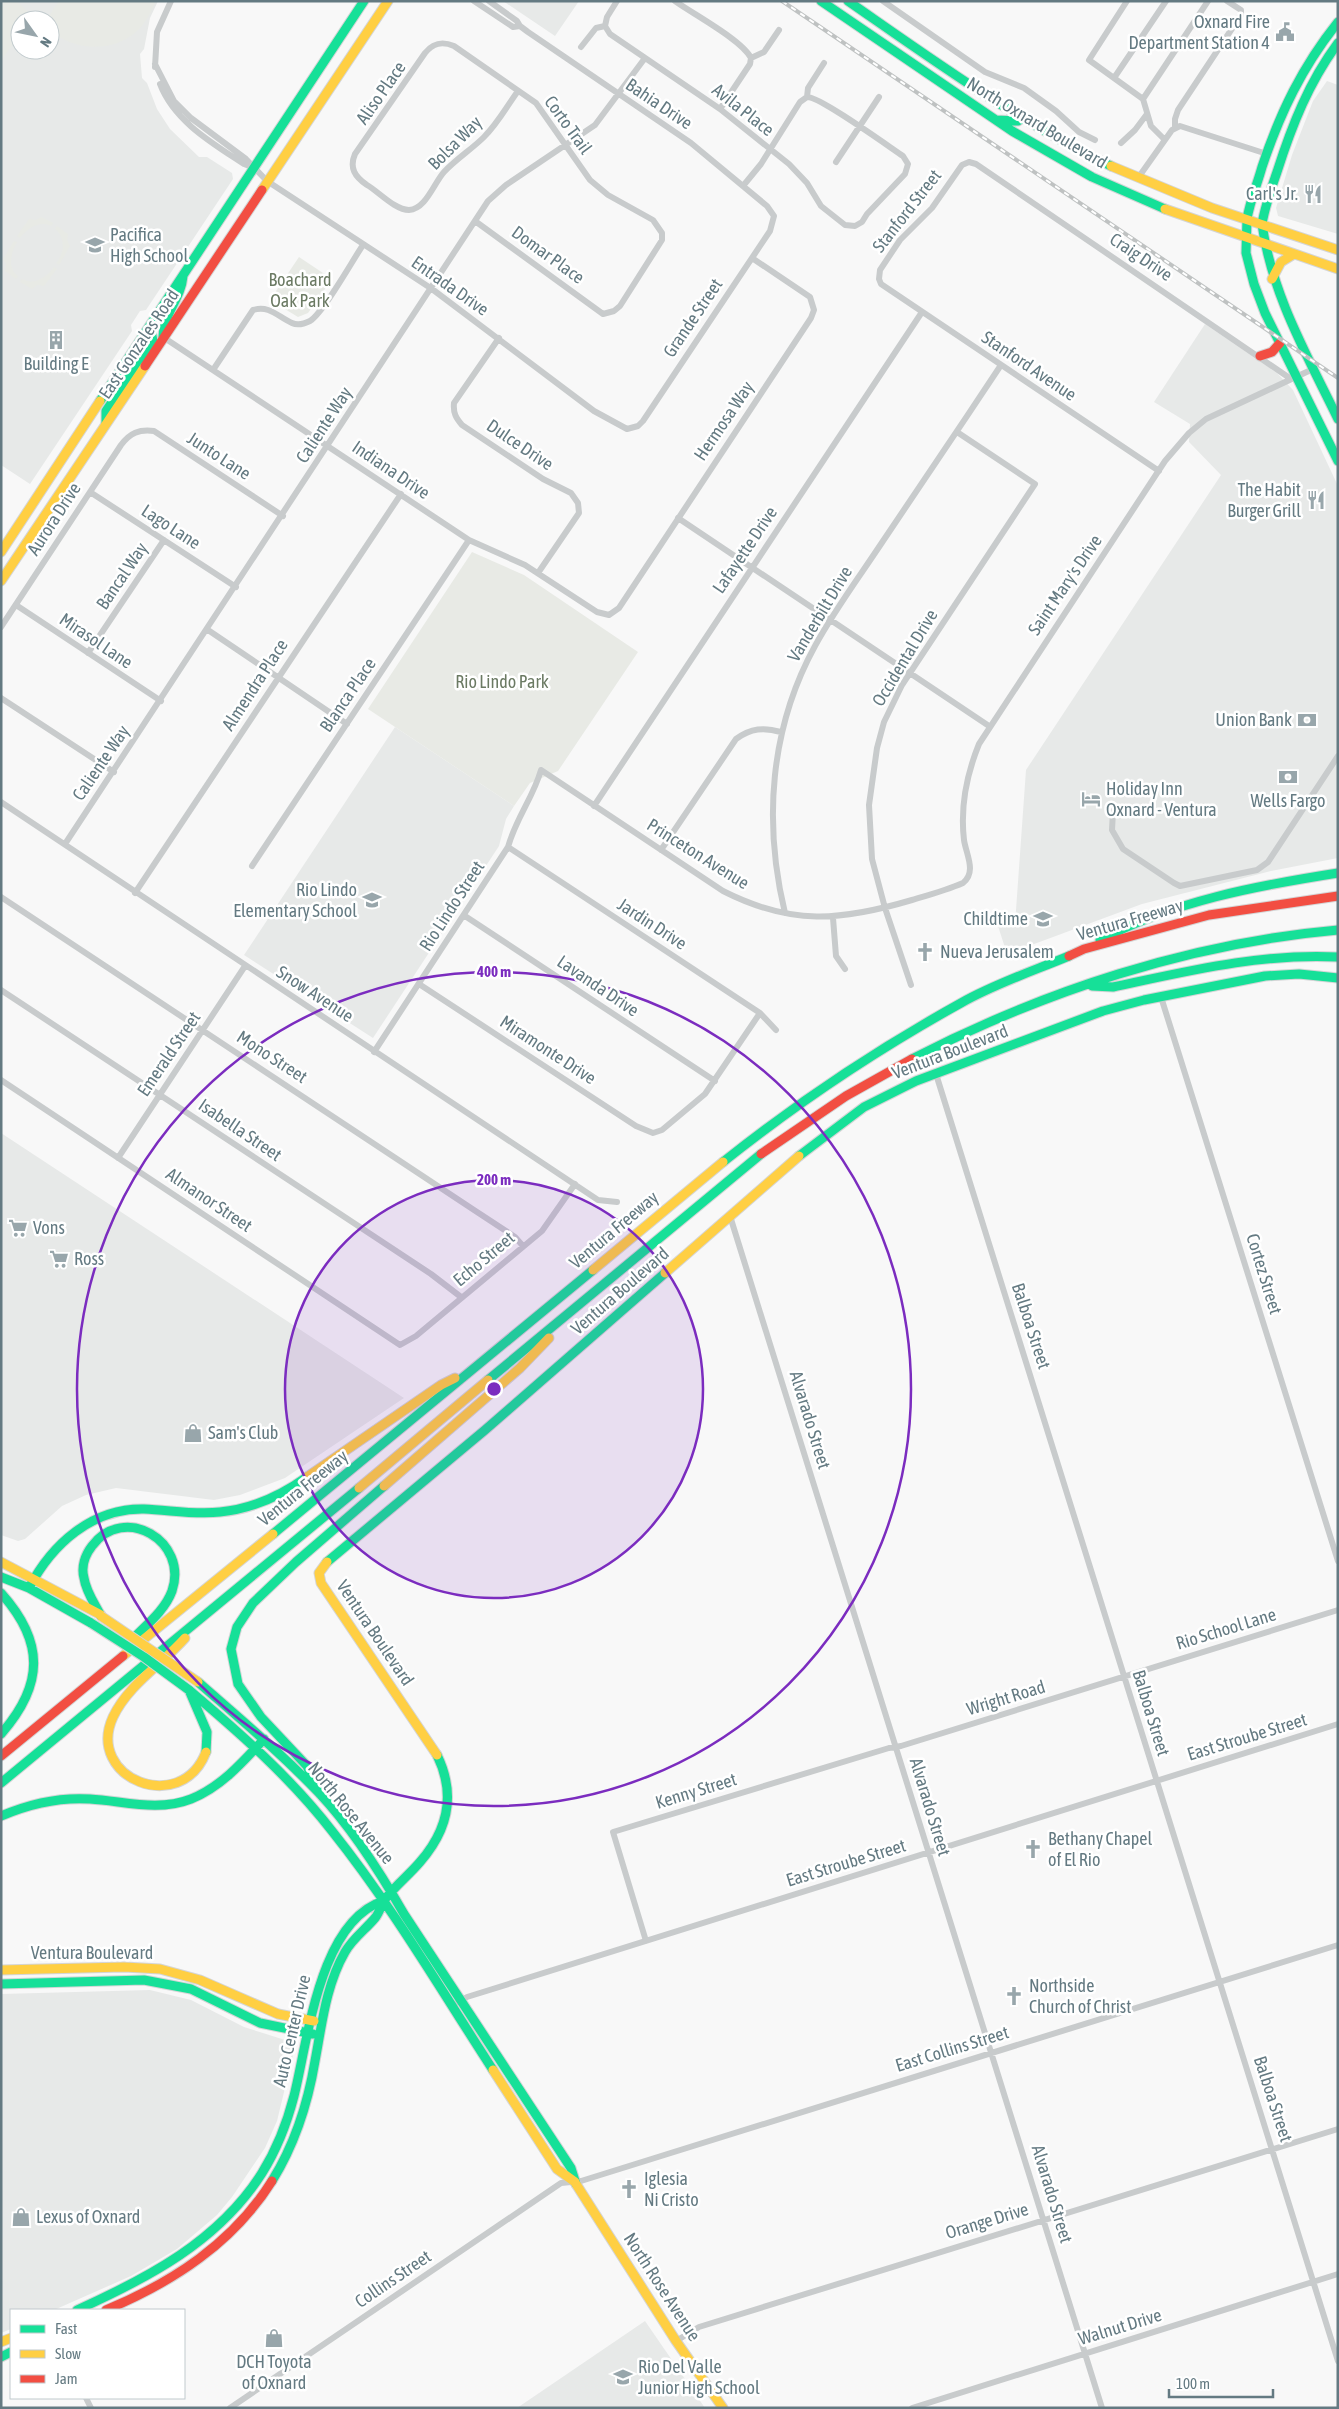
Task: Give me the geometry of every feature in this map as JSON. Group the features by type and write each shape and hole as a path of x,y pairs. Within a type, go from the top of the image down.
{"main road":[{"name":"East Gonzales Road","path":"1,552 364,1"},
{"name":"East Gonzales Road","path":"1,581 388,1"},
{"name":"North Oxnard Boulevard","path":"821,1 996,120 1055,157 1118,190 1173,212 1338,269"},
{"name":"North Oxnard Boulevard","path":"848,1 1022,117 1090,156 1138,178 1247,219 1338,250"},
{"path":"1338,22 1316,49 1286,99 1247,219 1246,237 1247,260 1254,284 1294,377 1338,461"},
{"path":"1338,42 1313,79 1296,114 1264,210 1262,224 1263,243 1272,279 1285,311 1338,419"},
{"path":"1316,49 1327,57"},
{"path":"996,120 1018,121 1022,117"},
{"path":"1272,279 1282,262 1294,254"},
{"path":"163,337 162,327 182,292 183,276"},
{"path":"106,423 106,411 153,340 150,326"},
{"path":"1260,356 1272,352 1280,342"},
{"path":"1084,949 1122,927 1190,904 1236,891 1338,873"},
{"name":"Ventura Freeway","path":"1,1756 701,1179 798,1105 898,1040 962,1002 1084,949 1209,915 1338,896"},
{"name":"Ventura Freeway","path":"1,1783 749,1163 810,1117 862,1084 983,1022 1083,985 1213,949 1303,932 1338,930"},
{"path":"1083,985 1113,987 1251,958 1289,955 1338,957"},
{"name":"Ventura Boulevard","path":"383,1901 422,1862 436,1842 446,1816 448,1797 446,1780 438,1758 359,1634 321,1583 320,1568 485,1430 730,1216 840,1123 890,1093 1087,1016 1161,997 1277,975 1312,974 1338,978"},
{"path":"320,1794 307,1766 261,1717 238,1684 232,1666 232,1649 237,1627 242,1617 253,1603 296,1562 520,1368 588,1298"},
{"path":"28,1588 33,1577 66,1539 103,1515 133,1509 195,1513 219,1512 236,1510 274,1497 293,1487 440,1385 474,1368"},
{"path":"101,1616 87,1590 83,1574 89,1549 99,1537 109,1530 120,1527 142,1528 152,1532 162,1539 173,1558 176,1570 172,1591 162,1607 108,1669"},
{"name":"North Rose Avenue","path":"1,1562 33,1577 101,1616 198,1682 264,1739 320,1794 379,1870 391,1893 571,2168 575,2182 676,2341 723,2408"},
{"name":"North Rose Avenue","path":"1,1577 28,1588 128,1646 189,1690 256,1747 332,1830 383,1901 557,2169 575,2182"},
{"path":"1,1593 22,1617 34,1649 35,1664 33,1681 23,1708 1,1734"},
{"path":"189,1690 194,1705 206,1725 208,1738 206,1751 201,1763 194,1772 181,1782 168,1787 145,1786 132,1780 116,1765 112,1755 108,1733 111,1720 119,1705 136,1686 175,1651 201,1619"},
{"path":"1,1816 18,1808 55,1799 90,1799 151,1806 173,1804 192,1799 210,1789 264,1739"},
{"name":"Auto Center Drive","path":"79,2309 141,2281 169,2265 206,2237 241,2201 271,2158 283,2130 298,2084 320,1976 342,1935 370,1904 383,1901"},
{"name":"Auto Center Drive","path":"108,2309 152,2289 186,2269 213,2248 250,2211 282,2162 296,2134 308,2097 322,2022 340,1962 356,1935 377,1916 383,1901"},
{"name":"Ventura Boulevard","path":"1,1970 128,1967 170,1970 214,1985 263,2011 322,2022"},
{"name":"Ventura Boulevard","path":"1,1984 144,1980 191,1989 260,2023 320,2036"}],"street":[{"name":"Entrada Drive","path":"171,1 157,32 155,64 163,92 172,107 188,124 244,164 255,168 267,181 432,288 594,411 627,429"},
{"name":"Bahia Drive","path":"474,1 512,27 520,26"},
{"name":"Bahia Drive","path":"482,1 491,2 517,21 520,26 619,96 690,143 767,206 774,216"},
{"path":"581,47 596,28 605,26 607,17 617,1"},
{"path":"675,1 730,39 747,52 751,58 750,64 720,109"},
{"path":"883,1 985,72 1024,88 1056,111 1079,132 1095,140"},
{"path":"1126,1 1089,60 1144,99 1147,114 1156,133 1165,140"},
{"path":"1114,78 1166,1"},
{"path":"1144,99 1208,1"},
{"path":"1138,178 1175,127 1178,110 1242,13 1241,10 1227,1"},
{"name":"Avila Place","path":"605,26 610,34 720,109 800,176 821,206 829,214 845,225 853,227 862,222 867,214 905,174 908,166 903,156 859,127"},
{"path":"751,58 764,52 779,30"},
{"name":"Corto Trail","path":"438,44 454,46 543,110 594,185 653,220 663,237 660,246 620,306 614,311 604,314"},
{"name":"Aliso Place","path":"410,210 399,207 363,182 355,173 351,164 357,151 426,53 438,44"},
{"name":"Caliente Way","path":"65,844 161,702 488,201 506,184 595,126 619,96 645,58"},
{"path":"807,97 808,88 824,63"},
{"name":"Bolsa Way","path":"410,210 420,205 445,171 484,137 518,91"},
{"path":"743,186 770,150 800,102 807,97 814,97 859,127"},
{"path":"836,162 879,97"},
{"path":"1121,143 1147,114"},
{"path":"1175,127 1190,127 1267,154"},
{"name":"Stanford Street","path":"883,286 879,279 880,270 900,240 932,208 949,185 959,167 972,162"},
{"name":"Craig Drive","path":"972,162 1294,377"},
{"name":"Grande Street","path":"627,429 638,426 643,421 770,231 774,216"},
{"name":"Domar Place","path":"476,221 604,314"},
{"path":"212,370 253,310 259,308 271,310 298,325 304,324 316,316 363,245"},
{"name":"Hermosa Way","path":"609,615 619,608 811,318 814,310 810,297 752,258"},
{"name":"Stanford Avenue","path":"883,286 1159,471"},
{"name":"Lafayette Drive","path":"594,806 922,312"},
{"name":"Indiana Drive","path":"163,337 469,540 538,573 598,612 609,615"},
{"name":"Dulce Drive","path":"499,338 454,403 455,417 462,425 543,479 571,493 578,503 578,514 538,573"},
{"name":"Vanderbilt Drive","path":"785,913 774,854 772,811 776,761 781,732 803,669 830,620 1000,365"},
{"name":"Saint Mary's Drive","path":"969,878 971,870 963,826 965,790 973,759 989,726 1159,471 1179,443 1197,426 1233,405 1313,369"},
{"name":"Aurora Drive","path":"1,627 121,445 136,431"},
{"name":"Junto Lane","path":"136,431 154,431 282,516"},
{"name":"Occidental Drive","path":"911,985 885,908 872,859 870,836 871,777 884,722 910,674 1035,484 957,432"},
{"name":"Lago Lane","path":"90,492 236,587"},
{"name":"Almendra Place","path":"135,893 400,494"},
{"path":"678,518 989,726"},
{"name":"Bancal Way","path":"88,653 164,540"},
{"name":"Blanca Place","path":"252,866 469,540"},
{"name":"Mirasol Lane","path":"16,605 161,702"},
{"path":"208,630 347,724"},
{"path":"1,698 114,772"},
{"path":"662,850 736,739 744,733 759,729 781,732"},
{"path":"1113,811 1112,830 1123,849 1180,886 1257,870 1268,862 1338,756"},
{"name":"Princeton Avenue","path":"542,770 594,806 739,899 785,913 833,918 885,908 959,885 969,878"},
{"name":"Rio Lindo Street","path":"374,1052 465,916 508,847 514,828 536,790 542,770"},
{"name":"Snow Avenue","path":"1,802 598,1200 617,1202"},
{"name":"Jardin Drive","path":"508,847 760,1013 776,1030"},
{"name":"Mono Street","path":"1,897 516,1237 523,1246"},
{"name":"Lavanda Drive","path":"465,916 715,1082"},
{"path":"833,918 836,956 845,969"},
{"name":"Emerald Street","path":"118,1158 246,966"},
{"name":"Miramonte Drive","path":"419,984 642,1130 653,1133 662,1130 705,1094 715,1082"},
{"name":"Isabella Street","path":"1,990 431,1274 461,1297"},
{"name":"Cortez Street","path":"1161,997 1338,1561"},
{"path":"715,1082 760,1013"},
{"name":"Balboa Street","path":"936,1074 1338,2362"},
{"name":"Almanor Street","path":"1,1080 400,1344"},
{"name":"Echo Street","path":"400,1344 416,1336 548,1224 575,1184"},
{"name":"Alvarado Street","path":"730,1216 1102,2408"},
{"name":"Rio School Lane","path":"1124,1677 1338,1610"},
{"name":"Wright Road","path":"896,1746 1124,1677"},
{"name":"East Stroube Street","path":"451,2006 461,2000 646,1941 1338,1724"},
{"name":"Kenny Street","path":"646,1941 614,1832 896,1746"},
{"name":"East Collins Street","path":"575,2182 1338,1945"},
{"name":"Orange Drive","path":"676,2341 699,2327 1338,2128"},
{"name":"Collins Street","path":"230,2408 561,2183 575,2182"},
{"name":"Walnut Drive","path":"912,2408 1338,2274"}],"shaded area":[{"name":"Pacifica High School","path":"1,1 158,1 150,18 144,49 140,54 142,78 147,83 157,109 170,129 199,157 207,157 232,173 233,179 146,310 140,311 131,325 132,331 30,484 1,465"},
{"path":"503,1 579,1 555,36"},
{"path":"1327,81 1338,85 1338,234 1278,216 1276,208 1292,155 1313,101"},
{"path":"1205,324 1277,373 1293,390 1338,486 1338,858 1271,871 1142,904 1007,954 998,926 1015,924 1026,770 1221,475 1189,442 1190,424 1154,402"},
{"name":"Rio Lindo Elementary School","path":"395,727 514,806 506,819 499,846 373,1038 244,955"},
{"path":"1,1133 404,1398 285,1478 240,1495 214,1500 116,1488 86,1495 62,1506 25,1539 18,1541 1,1535"},
{"path":"150,1990 191,2000 244,2027 285,2040 294,2051 277,2121 265,2148 232,2197 217,2215 177,2249 131,2276 56,2309 10,2309 10,2329 1,2333 1,1994"},
{"name":"Rio Del Valle Junior High School","path":"645,2321 705,2408 517,2408"}],"green space":[{"path":"1,1 17,1 26,10 10,10 10,48 1,61"},
{"path":"59,1 153,1 155,3 142,26 136,32 116,44 93,47 70,42 60,37 60,10 53,10"},
{"path":"41,217 53,223 51,226 47,224 38,225 26,231 20,238 17,236 29,219 36,220"},
{"path":"57,226 68,234 67,240 70,246 59,265 56,263 59,260 63,246 59,232 55,229"},
{"path":"14,241 17,242 13,251 11,265 18,276 16,279 5,271 6,264 3,259"},
{"name":"Boachard Oak Park","path":"299,257 332,279 308,313 298,317 270,300"},
{"path":"54,267 57,269 44,286 37,285 32,289 20,282 22,279 36,281 48,274"},
{"name":"Rio Lindo Park","path":"472,552 524,575 638,652 558,771 530,783 514,806 368,709"}],"railway":[{"path":"782,1 1338,378"}],"traffic: fast":[{"path":"100,401 364,1"},
{"path":"821,1 1012,131 1092,177 1165,209"},
{"path":"848,1 1009,110 1042,130 1111,166"},
{"path":"1247,219 1262,167 1284,109 1313,56 1338,22"},
{"path":"1262,224 1270,191 1302,104 1318,73 1338,43"},
{"path":"996,120 1018,121 1022,117"},
{"path":"1247,219 1246,253 1254,284 1265,313 1338,461"},
{"path":"1262,224 1267,250 1282,300 1338,419"},
{"path":"163,337 166,321 179,292 183,276"},
{"path":"106,423 106,411 153,341 150,326"},
{"path":"1100,940 1128,926 1186,905 1276,883 1338,873"},
{"path":"912,1059 962,1034 1013,1012 1119,974 1228,946 1283,936 1338,930"},
{"path":"723,1162 809,1098 869,1058 930,1021 987,990 1069,956"},
{"path":"1092,986 1113,987 1225,964 1309,956 1338,957"},
{"path":"799,1156 864,1107 916,1081 1103,1011 1144,1000 1265,976 1299,974 1338,978"},
{"path":"488,1380 761,1154"},
{"path":"273,1534 593,1270"},
{"path":"327,1562 485,1430 665,1273"},
{"path":"29,1588 38,1572 62,1543 91,1522 107,1515 125,1510 144,1509 201,1513 244,1508 287,1490 307,1477"},
{"path":"320,1794 307,1766 261,1717 238,1684 231,1649 237,1627 253,1603 296,1562 384,1486"},
{"path":"1,1783 359,1488"},
{"path":"101,1616 89,1593 83,1574 84,1561 92,1546 105,1534 120,1528 136,1528 150,1534 163,1543 171,1557 175,1573 172,1591 158,1614 126,1646"},
{"path":"1,1577 29,1588 91,1623"},
{"path":"1,1593 26,1629 32,1646 34,1664 25,1698 15,1716 1,1734"},
{"path":"91,1623 144,1657 189,1690"},
{"path":"198,1682 305,1778 354,1836 571,2168 576,2184"},
{"path":"189,1690 282,1774 316,1811 396,1918 493,2070"},
{"path":"189,1690 207,1732 206,1752"},
{"path":"1,1816 33,1805 67,1799 90,1799 141,1805 179,1803 202,1794 222,1781 264,1739"},
{"path":"272,2181 300,2123 312,2077 329,1991 345,1952 377,1916 386,1898 430,1850 443,1824 447,1798 446,1784 443,1769 437,1755"},
{"path":"79,2309 130,2285 180,2255 225,2219 245,2197 262,2173 285,2126 294,2096 311,2016 330,1957 344,1933 361,1913 383,1901"},
{"path":"1,1984 144,1980 191,1989 260,2023 313,2034"},
{"path":"1,2357 10,2352"}],"traffic: slow":[{"path":"262,190 388,1"},
{"path":"1111,166 1212,208 1338,250"},
{"path":"1165,209 1338,269"},
{"path":"1272,279 1281,262 1294,254"},
{"path":"1,581 145,366"},
{"path":"1,552 100,401"},
{"path":"665,1273 799,1156"},
{"path":"593,1270 723,1162"},
{"path":"384,1486 520,1368 549,1338"},
{"path":"307,1477 441,1385 455,1378"},
{"path":"359,1488 488,1380"},
{"path":"123,1656 273,1534"},
{"path":"1,1562 101,1615"},
{"path":"327,1562 319,1573 321,1583 437,1755"},
{"path":"101,1616 198,1682"},
{"path":"185,1638 136,1685 119,1705 113,1717 108,1739 112,1757 124,1772 140,1782 158,1786 177,1783 194,1772 206,1752"},
{"path":"1,1970 124,1967 160,1969 200,1980 278,2014 314,2021"},
{"path":"493,2070 557,2169 575,2182"},
{"path":"576,2184 676,2341 723,2408"},
{"path":"1,2342 10,2338"}],"traffic: jam":[{"path":"145,366 262,190"},
{"path":"1260,356 1272,352 1280,343"},
{"path":"1069,956 1084,949 1209,915 1338,896"},
{"path":"761,1154 846,1096 912,1059"},
{"path":"1,1756 123,1656"},
{"path":"108,2309 155,2287 200,2258 239,2223 272,2181"}],"place":[{"name":"Oxnard Fire Department Station 4","path":"1285,32"},
{"name":"Carl's Jr.","path":"1313,194"},
{"name":"Pacifica High School","path":"95,245"},
{"name":"Building E","path":"56,340"},
{"name":"The Habit Burger Grill","path":"1316,500"},
{"name":"Union Bank","path":"1307,720"},
{"name":"Wells Fargo","path":"1288,777"},
{"name":"Holiday Inn Oxnard - Ventura","path":"1091,799"},
{"name":"Rio Lindo Elementary School","path":"372,900"},
{"name":"Childtime","path":"1043,919"},
{"name":"Nueva Jerusalem","path":"925,952"},
{"name":"Vons","path":"18,1228"},
{"name":"Ross","path":"59,1259"},
{"name":"Sam's Club","path":"193,1433"},
{"name":"Bethany Chapel of El Rio","path":"1033,1849"},
{"name":"Northside Church of Christ","path":"1014,1996"},
{"name":"Iglesia Ni Cristo","path":"629,2189"},
{"name":"Lexus of Oxnard","path":"21,2217"},
{"name":"DCH Toyota of Oxnard","path":"274,2338"},
{"name":"Rio Del Valle Junior High School","path":"623,2377"}]}
